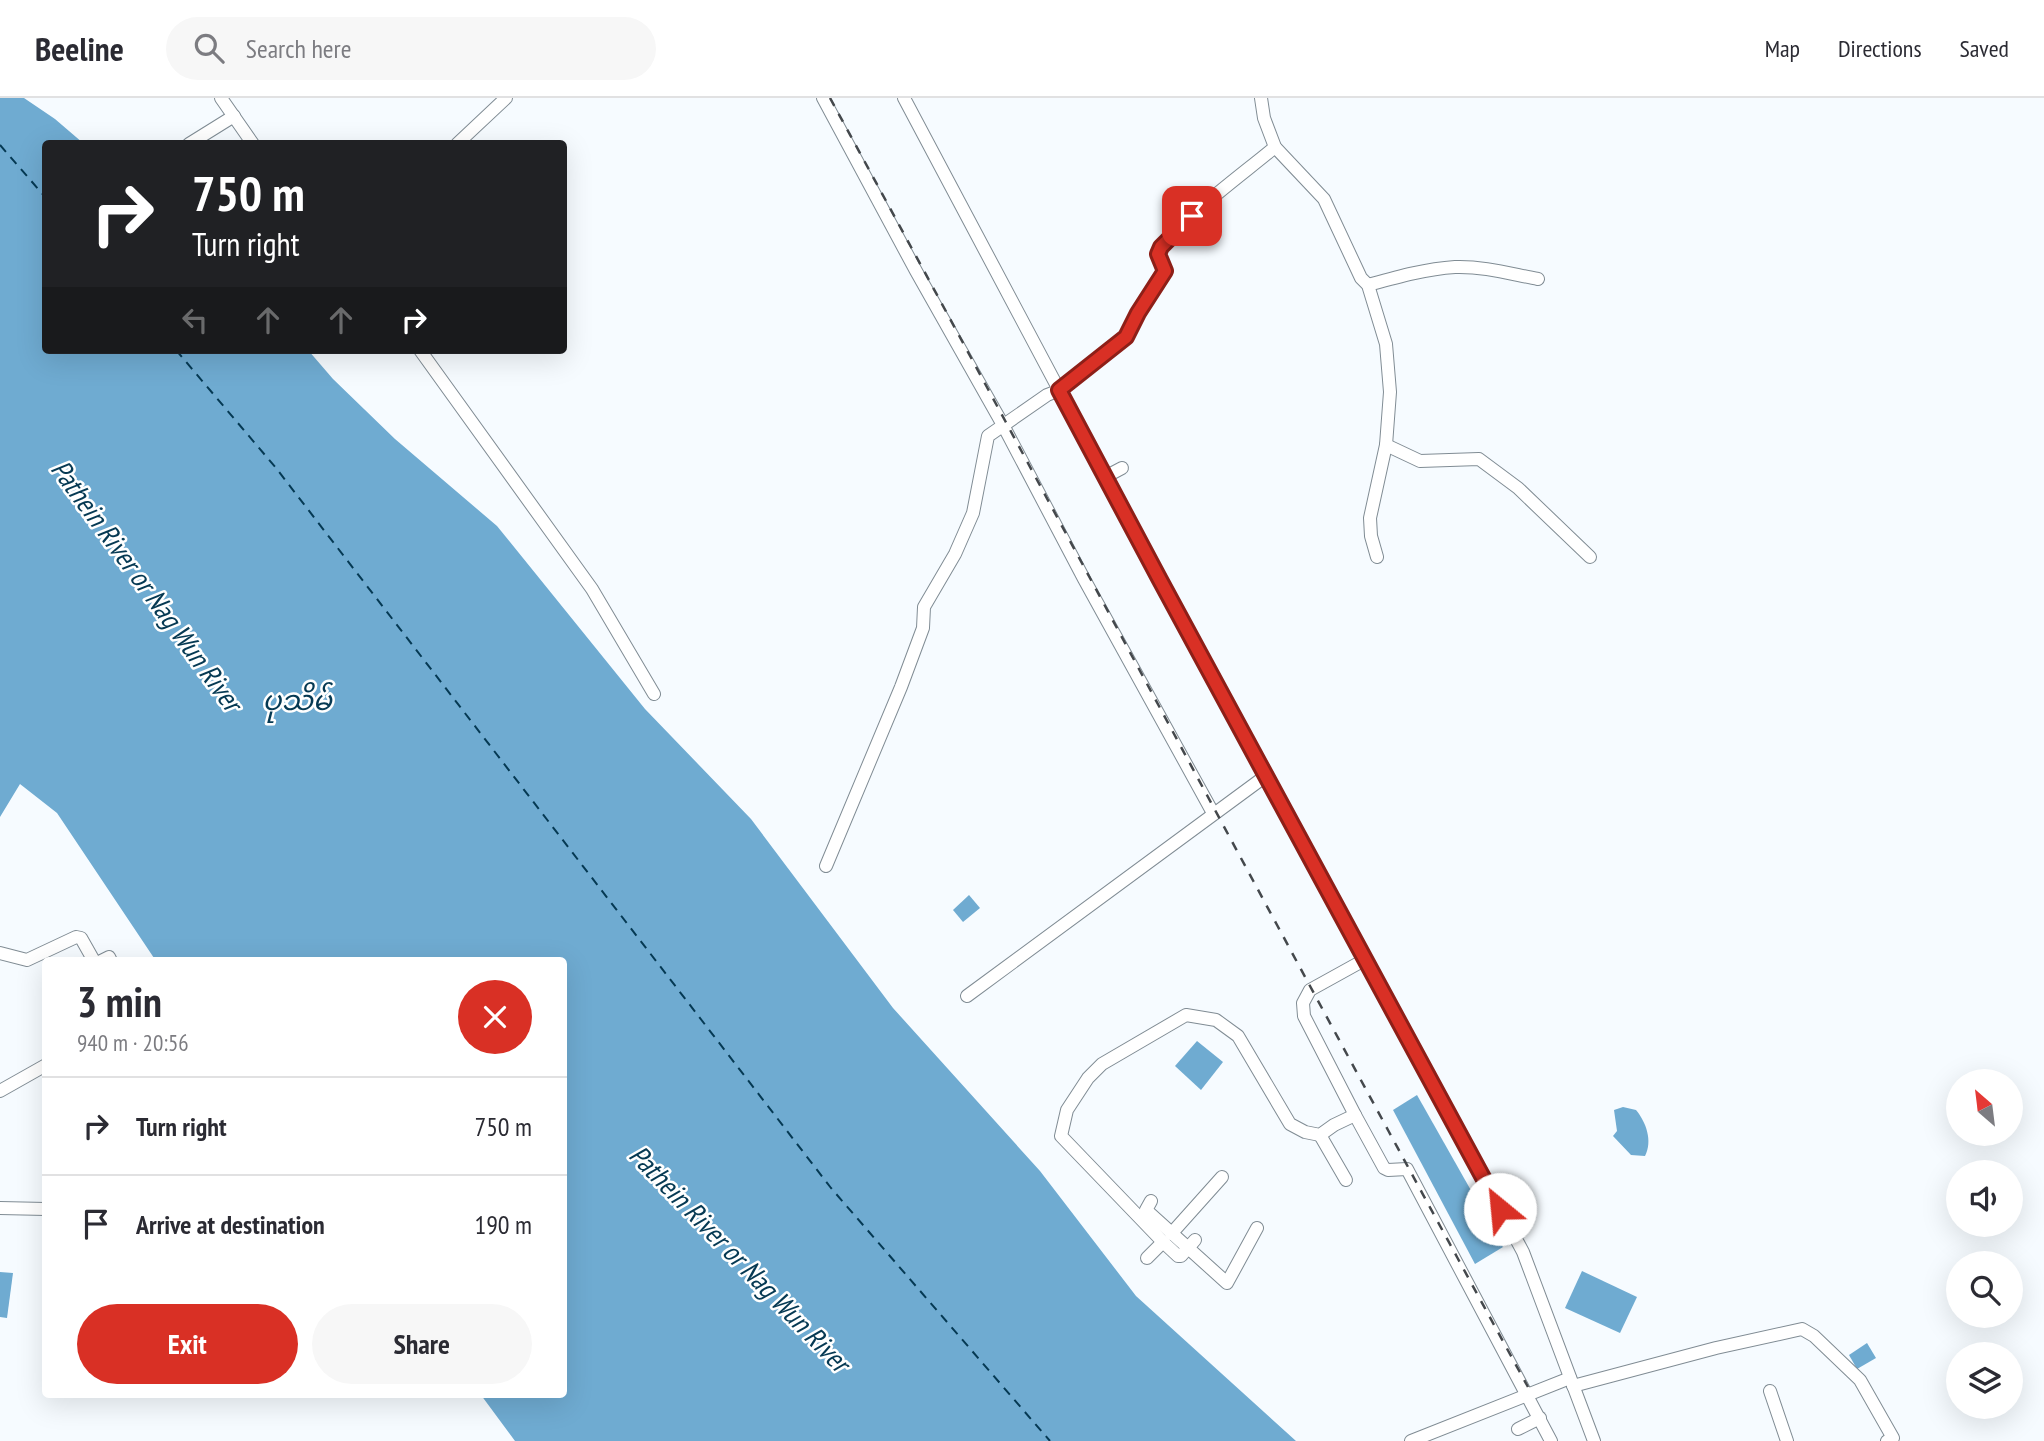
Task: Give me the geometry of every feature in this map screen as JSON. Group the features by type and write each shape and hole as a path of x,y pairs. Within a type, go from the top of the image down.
{"street":[{"path":"221,98 250,140"},
{"path":"461,140 506,98"},
{"path":"823,98 1213,813"},
{"path":"904,98 1522,1252 1594,1441"},
{"path":"1261,98 1264,118 1275,147 1324,199 1362,278 1368,285 1386,344 1390,392 1386,445 1370,518 1371,536 1377,557"},
{"path":"196,140 234,116"},
{"path":"825,866 901,687 923,628 924,607 955,554 973,513 988,436 1046,395 1059,390 1126,337 1165,271 1158,254 1161,247 1192,216 1275,147"},
{"path":"1368,285 1416,272 1457,267 1496,270 1538,278"},
{"path":"423,354 592,589 654,694"},
{"path":"1386,445 1420,461 1479,459 1518,488 1591,557"},
{"path":"1105,477 1122,468"},
{"path":"967,996 1267,775"},
{"path":"0,953 27,960 76,937 81,938 92,957"},
{"path":"1366,959 1310,990 1303,1003 1304,1016 1384,1168 1408,1169 1551,1441"},
{"path":"1257,1228 1243,1271 1227,1283 1191,1244 1167,1238 1061,1136 1067,1110 1088,1078 1102,1064 1186,1015 1216,1020 1238,1036 1290,1124 1305,1132 1320,1135 1355,1115"},
{"path":"0,1091 42,1067"},
{"path":"1320,1135 1346,1180"},
{"path":"1147,1258 1222,1177"},
{"path":"1151,1201 1146,1210 1167,1238"},
{"path":"0,1208 42,1209"},
{"path":"1411,1441 1501,1409 1527,1394 1802,1329 1814,1336 1860,1380 1891,1440"},
{"path":"1770,1391 1787,1441"},
{"path":"1518,1429 1539,1418"}],"water":[{"name":"ပုသိမ်","path":"0,98 24,98 80,140 42,140 42,354 311,354 333,379 395,439 497,526 645,709 751,819 893,1008 1040,1171 1136,1296 1296,1441 515,1441 483,1398 567,1398 567,957 153,957 57,813 20,784 0,817"},
{"path":"969,895 980,908 963,922 953,910"},
{"path":"1197,1041 1223,1062 1201,1090 1175,1066"},
{"path":"1417,1095 1503,1247 1475,1264 1393,1110"},
{"path":"1623,1107 1636,1110 1643,1120 1648,1138 1645,1156 1631,1155 1613,1136 1617,1131 1614,1110"},
{"path":"1582,1271 1637,1297 1620,1333 1565,1308"},
{"path":"0,1272 13,1273 7,1318 0,1317"},
{"path":"1867,1343 1876,1358 1857,1369 1849,1355"}],"ferry route":[{"path":"0,145 42,193"},
{"path":"179,354 276,468 831,1188 1050,1441"}],"railway":[{"path":"830,98 1528,1387"}],"route":[{"path":"1192,216 1161,247 1158,254 1165,271 1126,337 1059,390 1500,1209"}],"water label":[{"name":"Pathein River or Nag Wun River","path":"147,585"},
{"name":"Pathein River or Nag Wun River","path":"740,1258"}]}
